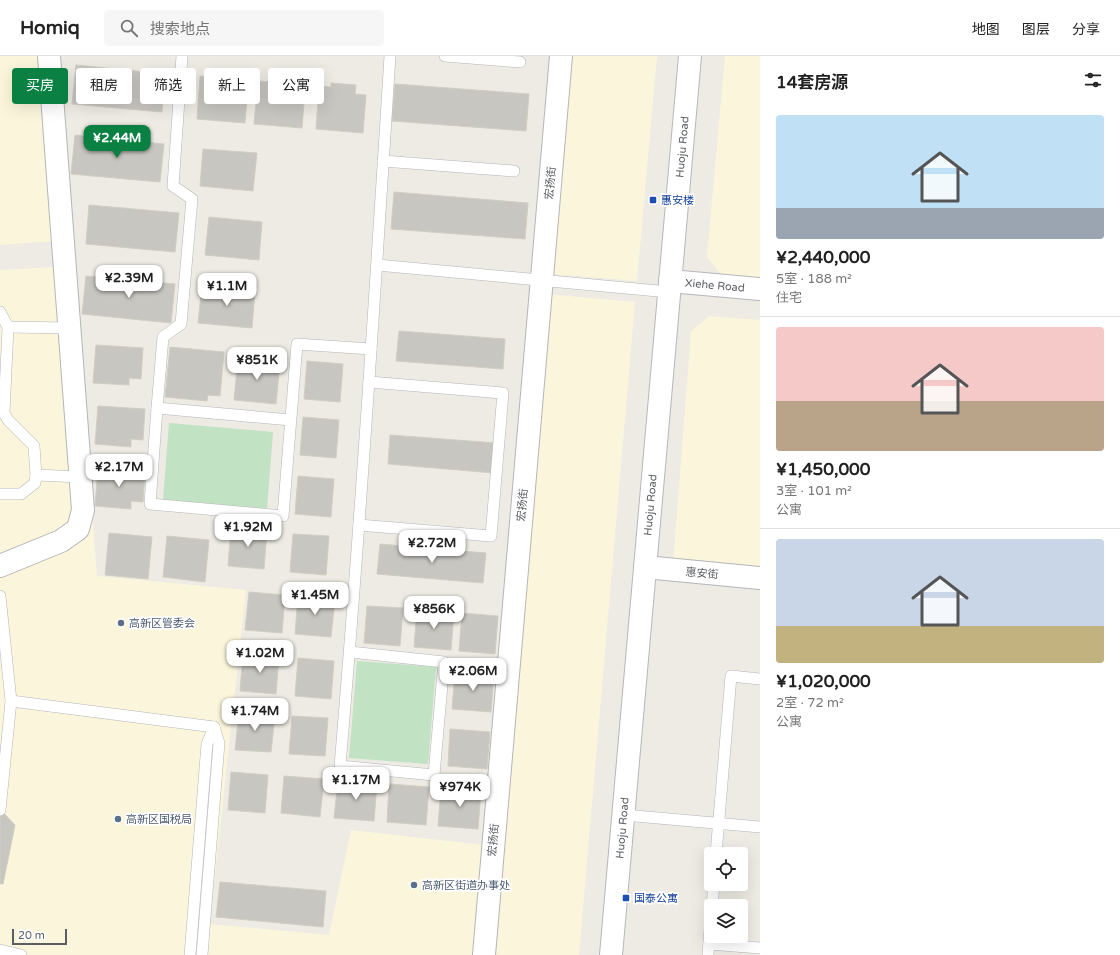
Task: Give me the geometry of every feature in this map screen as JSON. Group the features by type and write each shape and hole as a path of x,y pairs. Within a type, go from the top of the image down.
{"street":[{"path":"0,566 61,541 78,529 83,510 68,328 49,56"},
{"name":"宏扬街","path":"484,955 561,56"},
{"name":"Huoju Road","path":"611,955 690,56"},
{"name":"Xiehe Road","path":"670,287 760,289"},
{"name":"惠安街","path":"645,568 760,578"}],"lane":[{"path":"182,56 173,186 192,199 181,324 163,337 150,504 283,516 297,344 371,349"},
{"path":"350,652 444,662 434,775 340,766 359,525 390,56"},
{"path":"445,56 520,62"},
{"path":"383,161 514,171"},
{"path":"377,265 541,280 670,287"},
{"path":"0,312 8,327 4,413 8,420 34,446 36,475 35,483 21,494 0,494"},
{"path":"8,327 68,328"},
{"path":"359,525 491,536 503,393 369,382"},
{"path":"157,408 291,420"},
{"path":"36,475 80,477"},
{"path":"0,596 11,701 0,810"},
{"path":"717,847 731,676 760,679"},
{"path":"11,701 214,727"},
{"path":"190,955 207,744 214,727"},
{"path":"202,955 219,743 214,727"},
{"path":"624,815 760,827"},
{"path":"708,950 760,948"},
{"path":"0,950 21,955"}],"shaded area":[{"path":"0,56 41,56 42,68 12,68 12,104 45,104 55,241 0,245"},
{"path":"571,56 657,56 637,281 552,274"},
{"path":"725,56 760,56 760,286 728,283 707,257"},
{"path":"73,266 97,576 246,590 207,948 210,924 329,935 351,830 492,846 481,955 0,955 0,270"},
{"path":"547,294 635,302 579,955 490,955"},
{"path":"709,316 760,320 760,583 672,577 691,331"}],"green space":[{"path":"169,423 273,432 267,509 163,500"},
{"path":"357,661 436,667 428,764 349,758"}],"building":[{"path":"76,65 106,68 76,68 76,104 132,104 132,71 140,71 140,104 163,104 162,112 72,104"},
{"path":"200,76 204,76 204,104 246,104 245,123 197,119"},
{"path":"260,81 268,82 268,104 304,104 302,128 254,124 256,104 260,104"},
{"path":"331,83 356,85 355,94 366,95 363,133 316,129 318,104 324,104 324,86 331,87"},
{"path":"395,84 529,94 526,131 392,121"},
{"path":"75,135 164,144 160,182 71,174"},
{"path":"203,149 257,153 253,191 200,186"},
{"path":"394,192 528,203 525,239 391,229"},
{"path":"89,205 179,213 175,252 86,244"},
{"path":"209,217 262,222 259,260 205,255"},
{"path":"86,276 175,284 171,323 82,314"},
{"path":"202,285 255,290 252,328 198,323"},
{"path":"399,331 505,339 503,369 396,361"},
{"path":"96,345 143,348 141,379 129,378 129,385 93,383"},
{"path":"170,347 224,352 220,396 208,395 207,401 165,397"},
{"path":"238,358 280,362 276,404 234,400"},
{"path":"307,361 343,364 340,402 304,399"},
{"path":"98,406 145,409 143,440 131,439 131,447 95,444"},
{"path":"303,417 339,420 336,458 300,455"},
{"path":"390,435 496,443 494,473 388,464"},
{"path":"98,468 145,471 143,502 131,501 131,509 95,506"},
{"path":"298,476 334,479 331,517 295,514"},
{"path":"231,528 267,531 264,569 228,566"},
{"path":"109,533 152,537 148,579 105,575"},
{"path":"293,534 329,536 326,575 290,572"},
{"path":"167,536 209,540 205,582 163,577"},
{"path":"380,544 486,553 483,583 377,574"},
{"path":"249,592 285,595 282,633 245,630"},
{"path":"298,596 335,599 331,637 295,634"},
{"path":"367,606 403,608 400,646 364,643"},
{"path":"417,609 454,612 451,650 414,647"},
{"path":"462,613 498,616 495,654 459,651"},
{"path":"243,653 279,656 276,694 240,691"},
{"path":"298,658 334,661 331,699 295,696"},
{"path":"455,672 494,674 491,712 452,709"},
{"path":"239,712 275,714 271,752 235,750"},
{"path":"292,716 328,718 325,756 289,754"},
{"path":"450,729 490,732 487,769 448,766"},
{"path":"231,772 268,775 265,813 228,810"},
{"path":"284,776 324,779 320,817 281,813"},
{"path":"338,780 377,783 374,821 334,818"},
{"path":"389,784 429,787 426,825 387,822"},
{"path":"441,788 481,791 478,829 438,826"},
{"path":"0,809 15,825 3,884 0,884"},
{"path":"220,882 326,891 323,927 216,917"}],"place":[{"name":"惠安楼","path":"653,200"},
{"name":"高新区管委会","path":"121,623"},
{"name":"高新区国税局","path":"118,819"},
{"name":"高新区街道办事处","path":"414,885"},
{"name":"国泰公寓","path":"626,898"}]}
